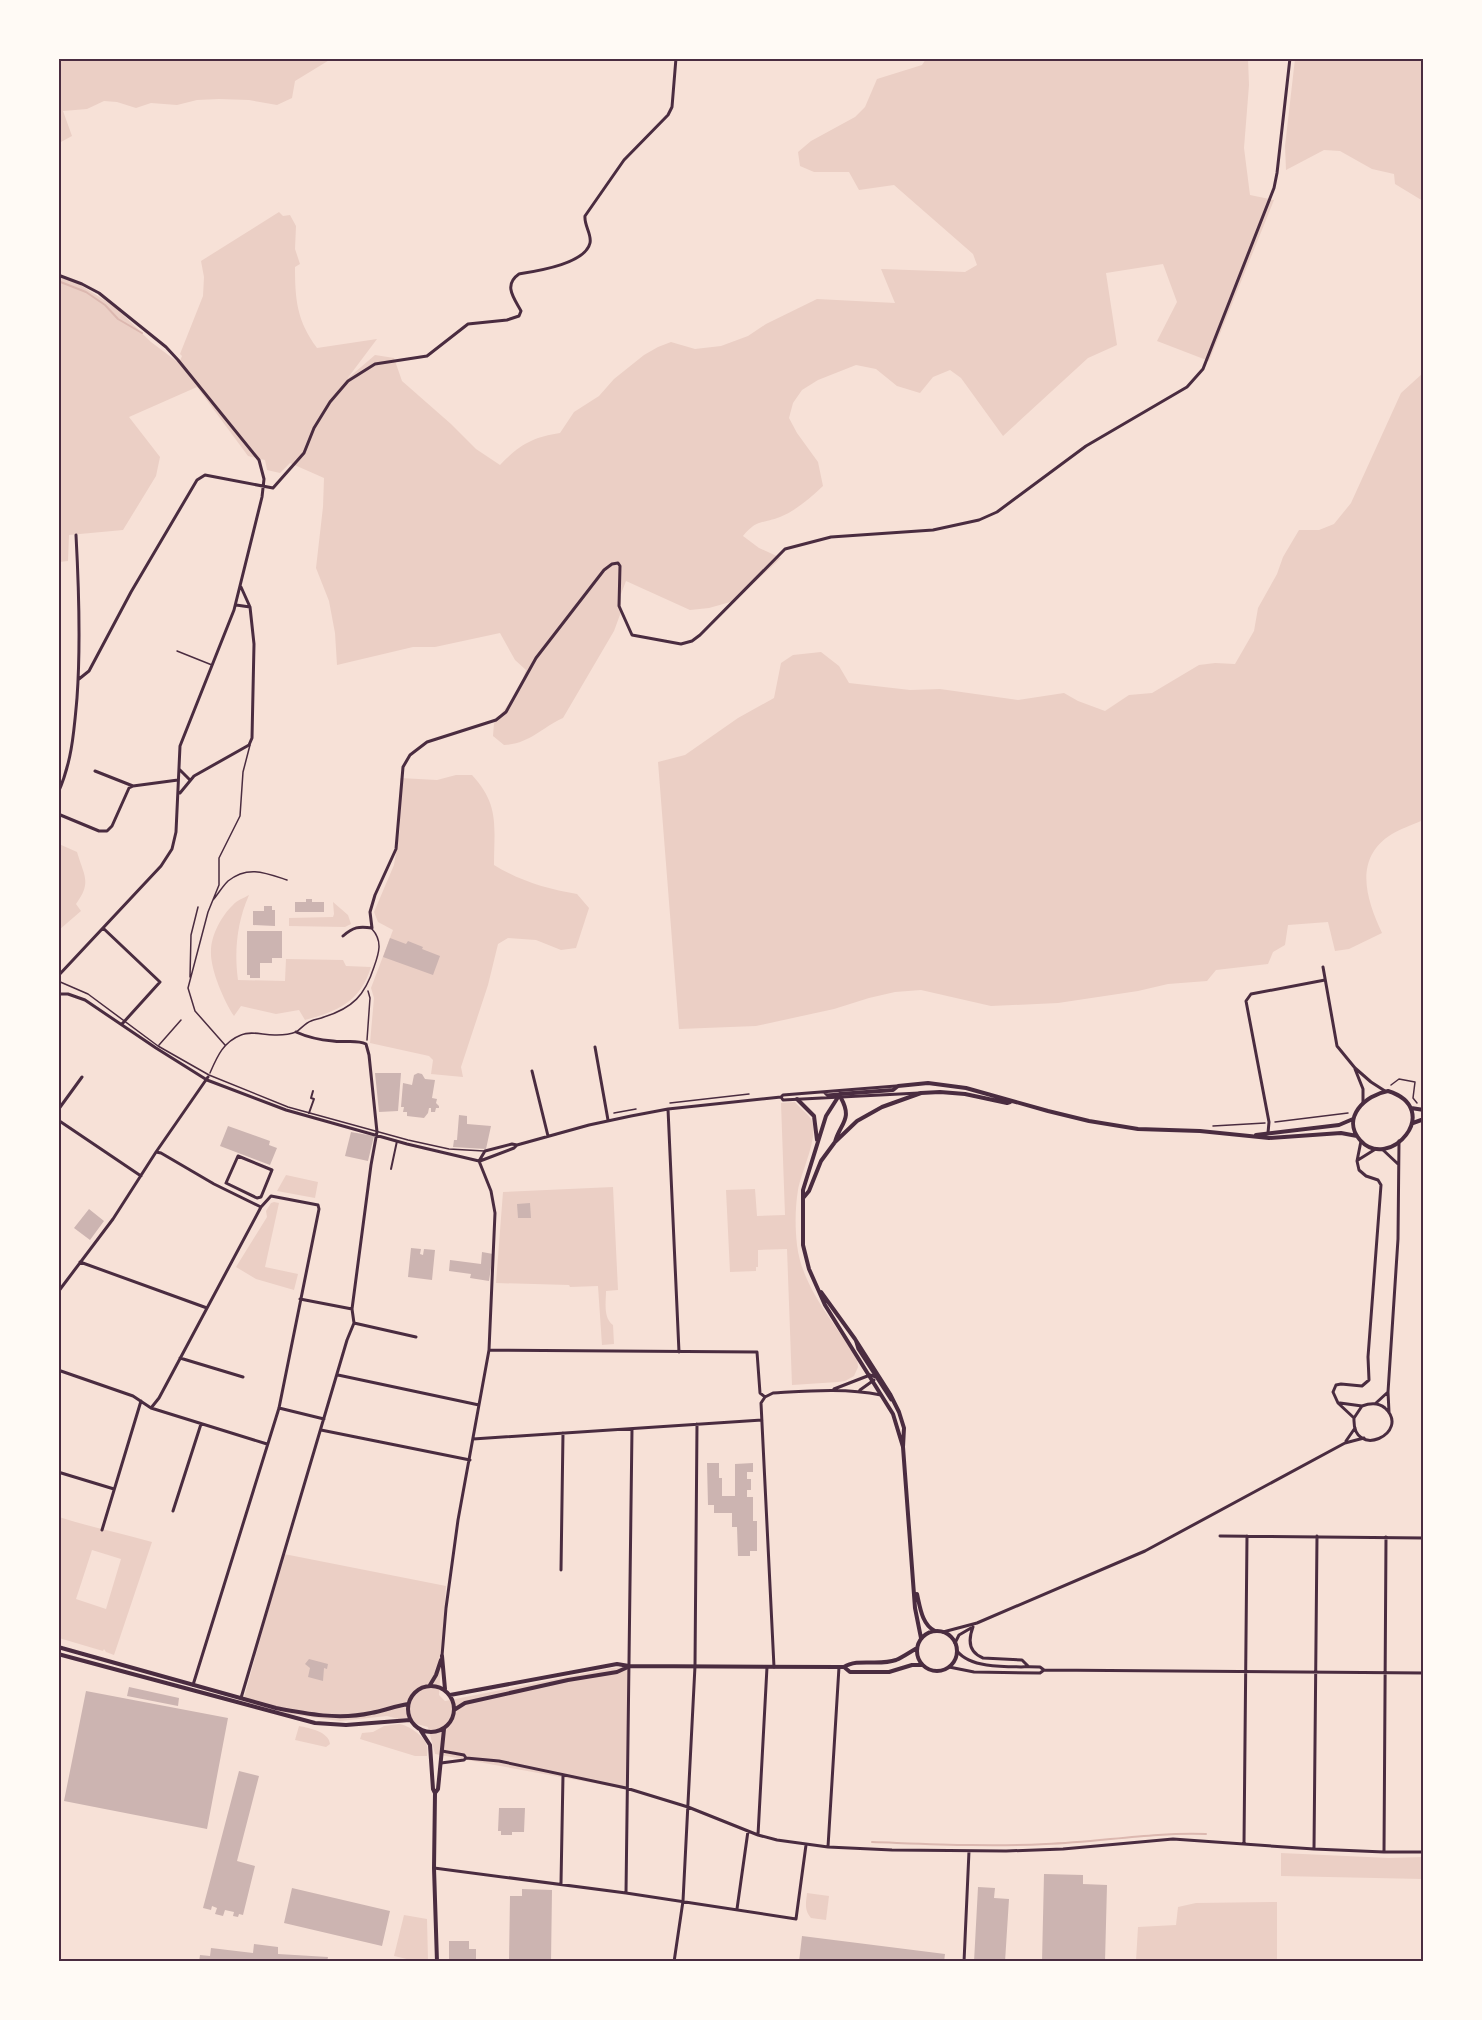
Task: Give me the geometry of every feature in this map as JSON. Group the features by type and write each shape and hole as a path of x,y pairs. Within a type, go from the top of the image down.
{"street":[{"path":"79,679 89,670 131,592 197,480 206,475 273,488 304,453 314,428 348,381 375,364 427,356 468,324 507,320 519,316 521,311 510,290 514,277 569,262 584,253 590,244 585,216 624,160 657,127 672,107 676,58"},
{"path":"343,936 353,928 363,926 372,928 370,912 375,895 396,849 403,767 410,755 427,742 496,720 506,712 536,658 604,570 612,564 618,563 620,566 619,606 632,635 681,644 692,641 784,549 831,537 933,530 980,520 997,512 1086,446 1187,387 1203,369 1274,188 1290,58"},
{"path":"58,275 99,293 166,347 259,460 264,473 236,605 180,746 176,832 168,855 58,975"},
{"path":"58,793 68,770 73,745 79,679 80,613 76,535"},
{"path":"179,795 190,780 203,770 249,745 252,738 254,644 250,607 241,587"},
{"path":"236,605 250,607"},
{"path":"179,769 190,780"},
{"path":"95,771 133,786"},
{"path":"58,814 99,831 107,831 112,826 129,788 178,780"},
{"path":"103,928 160,982 124,1023"},
{"path":"1323,967 1337,1046 1354,1068 1371,1082 1405,1100 1414,1118 1406,1135 1399,1142 1391,1147 1374,1150 1357,1161"},
{"path":"1268,1133 1269,1122 1246,1002 1247,997 1251,994 1325,980"},
{"path":"58,994 68,994 85,1000 124,1023 156,1048 208,1077 286,1110 479,1161 517,1145 608,1120 668,1109 783,1095 936,1084 966,1088 1009,1099 1010,1102"},
{"path":"241,1698 354,1323 352,1309 377,1134 366,1044 361,1041 334,1042 296,1032"},
{"path":"595,1047 608,1120"},
{"path":"1354,1068 1363,1089 1363,1103"},
{"path":"532,1071 548,1136"},
{"path":"58,1110 82,1077"},
{"path":"58,1292 113,1219 208,1077"},
{"path":"824,1092 827,1095 840,1096 893,1090 898,1086"},
{"path":"309,1113 314,1099 311,1098 313,1091"},
{"path":"1252,1135 1339,1125 1353,1119 1369,1097 1385,1091"},
{"path":"781,1097 783,1100 921,1093 959,1094 1010,1102 1123,1127 1269,1138 1341,1133 1357,1136"},
{"path":"835,1142 857,1121 882,1107 921,1093"},
{"path":"840,1096 825,1116 803,1190 803,1245 809,1269 825,1305 870,1375 875,1379 881,1395 893,1414 903,1447"},
{"path":"804,1198 821,1161 845,1123 846,1112 840,1096"},
{"path":"797,1099 813,1116 817,1140"},
{"path":"1411,1108 1424,1110"},
{"path":"668,1109 679,1352"},
{"path":"1353,1119 1357,1136 1374,1150"},
{"path":"1412,1123 1424,1119"},
{"path":"58,1120 141,1176"},
{"path":"391,1169 397,1141"},
{"path":"1354,1418 1338,1403 1333,1392 1336,1385 1362,1386 1368,1383 1370,1378 1368,1357 1381,1185 1375,1178 1361,1173 1357,1166 1361,1141"},
{"path":"915,1584 925,1621 930,1629 943,1632 977,1623 1145,1551 1345,1443 1364,1438 1376,1440 1386,1435 1391,1424 1388,1392 1398,1239 1399,1142"},
{"path":"479,1161 485,1151 512,1144 517,1145"},
{"path":"1382,1149 1398,1164"},
{"path":"156,1152 261,1207"},
{"path":"238,1156 272,1170 264,1190 261,1197 257,1198 226,1183 238,1156"},
{"path":"445,1690 442,1656 452,1563 489,1350 496,1222 490,1191 479,1161"},
{"path":"151,1408 159,1398 261,1207 271,1196 318,1207 279,1408 193,1685"},
{"path":"80,1262 207,1308"},
{"path":"819,1290 855,1339 897,1406 904,1428 903,1447 915,1608 921,1638 917,1648 922,1665"},
{"path":"300,1299 352,1309"},
{"path":"354,1323 416,1337"},
{"path":"855,1339 875,1379 897,1406"},
{"path":"489,1350 757,1352 760,1393 765,1397"},
{"path":"180,1358 243,1377"},
{"path":"58,1370 133,1396 151,1408 267,1444"},
{"path":"338,1375 479,1405"},
{"path":"832,1389 870,1375"},
{"path":"858,1391 875,1379"},
{"path":"774,1667 761,1403 765,1397 774,1393 832,1389 881,1395"},
{"path":"1338,1403 1362,1406 1376,1403 1388,1392"},
{"path":"102,1530 141,1401"},
{"path":"1376,1403 1386,1408 1389,1413"},
{"path":"1362,1406 1354,1418 1355,1428 1364,1438"},
{"path":"279,1408 324,1419"},
{"path":"473,1439 762,1420"},
{"path":"173,1511 201,1424"},
{"path":"674,1962 683,1901 695,1666 698,1424"},
{"path":"1345,1443 1355,1428"},
{"path":"626,1893 632,1429"},
{"path":"321,1430 470,1460"},
{"path":"561,1570 563,1433"},
{"path":"58,1472 114,1489"},
{"path":"1220,1536 1424,1538"},
{"path":"1244,1844 1247,1536"},
{"path":"1314,1850 1317,1536"},
{"path":"1384,1852 1386,1537"},
{"path":"955,1643 958,1635 977,1623"},
{"path":"973,1627 969,1644 974,1654 983,1658 1022,1660 1028,1666"},
{"path":"921,1638 935,1631"},
{"path":"943,1632 955,1643 957,1651 949,1667"},
{"path":"58,1647 276,1708 337,1717 370,1713 408,1704"},
{"path":"450,1695 617,1664 629,1666 841,1667 850,1663 882,1663 897,1660 917,1648"},
{"path":"957,1651 971,1662 1040,1667 1044,1670"},
{"path":"58,1654 315,1724 346,1725 410,1720"},
{"path":"437,1962 434,1868 435,1793 430,1745 422,1731 410,1720 408,1704 416,1691 430,1685 442,1656"},
{"path":"841,1667 850,1672 889,1672 912,1665 922,1665 938,1671 949,1667 974,1672 1040,1672 1044,1670 1424,1673"},
{"path":"454,1710 465,1703 568,1680 617,1672 629,1666"},
{"path":"758,1835 767,1666"},
{"path":"828,1847 841,1667"},
{"path":"430,1685 445,1690 450,1695 454,1710 451,1720 444,1729 438,1789 435,1793"},
{"path":"422,1731 444,1729"},
{"path":"442,1751 464,1755 466,1758"},
{"path":"441,1763 466,1758 499,1761 563,1774 626,1788 688,1807 758,1835 828,1847 969,1851 1063,1850 1173,1839 1314,1850 1424,1852"},
{"path":"561,1884 563,1774"},
{"path":"737,1909 748,1831"},
{"path":"434,1868 796,1918 806,1845"},
{"path":"964,1962 969,1851"}],"lane":[{"path":"177,651 213,665"},
{"path":"225,1045 195,1011 188,988 212,900 219,885 219,858 240,816 243,772 252,738"},
{"path":"212,900 228,882 249,871 260,871 287,880"},
{"path":"190,979 191,935 198,907"},
{"path":"208,1077 225,1045 242,1034 277,1035 296,1032 309,1021 344,1008 360,996 368,987 380,944 372,928"},
{"path":"58,981 88,994 124,1023 208,1077 288,1107 377,1134 449,1149 485,1151"},
{"path":"158,1046 181,1020"}],"path":[{"path":"366,1044 370,998 368,987"},
{"path":"668,1103 750,1094"},
{"path":"612,1113 640,1108"},
{"path":"1211,1126 1349,1113 1353,1109"}],"shaded area":[{"path":"59,58 331,59 295,81 292,98 277,105 249,100 219,99 197,100 177,105 151,103 136,108 117,102 104,101 87,109 63,111 72,136 59,143"},
{"path":"926,59 1248,59 1249,85 1244,148 1250,195 1274,200 1209,361 1157,341 1177,302 1163,264 1106,273 1117,345 1088,358 1003,436 961,378 950,370 933,377 920,393 897,386 876,369 856,365 818,380 802,390 793,403 789,418 818,462 823,486 792,511 756,524 743,536 759,548 781,558 734,601 709,608 690,610 626,581 621,594 621,612 614,631 563,718 528,739 513,744 504,745 493,736 494,723 519,690 526,670 515,660 500,633 435,647 413,647 337,665 335,633 329,601 316,568 324,478 290,463 280,473 267,470 265,460 248,456 197,387 129,417 160,457 156,476 123,530 69,535 68,561 59,562 59,276 72,280 114,306 151,342 179,363 182,356 180,354 203,296 204,277 201,261 279,212 283,216 290,215 296,226 295,249 300,264 295,267 298,310 305,329 317,348 377,339 347,379 375,355 394,358 402,381 476,449 500,465 527,443 560,433 574,412 599,396 614,379 658,347 671,342 695,349 721,346 748,336 766,324 817,299 895,303 881,269 965,272 977,265 973,254 894,185 859,190 849,172 814,172 800,166 798,152 811,141 855,117 865,107 877,79 922,65"},
{"path":"1295,59 1423,59 1423,201 1395,184 1394,174 1372,169 1340,151 1324,150 1286,170 1285,146"},
{"path":"1423,373 1424,769 1421,821 1395,832 1380,844 1367,867 1366,880 1371,907 1382,933 1349,949 1335,951 1328,922 1288,925 1285,945 1273,952 1268,964 1216,970 1207,981 1168,984 1058,1003 991,1006 921,990 895,992 834,1009 756,1026 679,1029 658,762 685,755 738,718 774,698 781,663 793,655 821,652 839,666 849,683 910,690 940,689 1018,700 1064,693 1105,711 1129,695 1152,693 1199,665 1235,664 1254,631 1258,608 1299,530 1319,530 1334,524 1351,503 1401,393"},
{"path":"456,775 472,775 487,796 494,817 494,865 534,884 577,894 589,908 576,948 561,950 536,940 508,938 498,944 488,985 461,1067 463,1077 431,1074 433,1060 429,1056 370,1043 374,998 371,988 393,930 378,922 374,912 394,865 400,828 400,778 437,780"},
{"path":"59,844 77,852 85,884 76,904 81,911 59,930"},
{"path":"249,895 238,937 236,958 238,980 285,981 286,959 343,960 346,966 371,967 361,989 354,997 337,1009 305,1020 299,1010 276,1014 241,1006 234,1016 215,976 211,945 225,914 236,902"},
{"path":"333,902 348,915 351,924 345,927 289,926 289,918 333,917"},
{"path":"795,1102 811,1119 813,1126 812,1144 797,1197 797,1245 805,1276 812,1290 857,1358 858,1367 854,1376 845,1381 792,1385 787,1249 758,1250 756,1271 730,1272 726,1190 755,1189 757,1216 785,1215 781,1103"},
{"path":"286,1175 318,1182 315,1198 277,1191"},
{"path":"613,1187 618,1290 606,1291 606,1314 613,1325 614,1344 602,1345 598,1286 570,1287 569,1285 496,1283 503,1192"},
{"path":"274,1202 279,1203 265,1267 298,1274 294,1290 256,1279 236,1267 267,1217 266,1211"},
{"path":"59,1517 152,1542 114,1655 104,1649 103,1651 59,1638","holes":["92,1550 121,1559 106,1609 76,1599"]},
{"path":"284,1554 446,1586 439,1695 445,1701 612,1668 628,1667 626,1789 435,1754 428,1727 387,1716 340,1721 289,1714 243,1701"},
{"path":"399,1724 423,1738 426,1742 427,1756 415,1756 360,1739 362,1733"},
{"path":"299,1726 323,1734 330,1744 326,1747 295,1740"},
{"path":"1281,1853 1389,1858 1423,1857 1423,1879 1281,1876"},
{"path":"807,1893 829,1896 826,1920 811,1918 806,1906"},
{"path":"1277,1902 1277,1961 1136,1961 1138,1927 1176,1925 1178,1907 1196,1903"},
{"path":"404,1915 427,1919 428,1961 411,1961 394,1956"}],"building":[{"path":"306,899 312,899 312,902 324,902 324,912 295,912 295,902 306,902"},
{"path":"264,906 272,906 272,910 275,910 275,926 253,925 253,911 264,911"},
{"path":"247,931 282,931 282,958 272,958 272,963 260,963 260,978 250,978 250,975 247,975"},
{"path":"390,938 406,944 408,941 440,956 433,975 383,957"},
{"path":"375,1073 401,1073 398,1111 379,1112"},
{"path":"422,1074 425,1079 435,1080 432,1098 437,1099 436,1103 439,1106 435,1112 431,1112 429,1108 424,1118 407,1116 407,1112 403,1112 404,1107 401,1107 403,1083 412,1085 414,1075"},
{"path":"459,1115 467,1116 467,1124 491,1126 486,1149 453,1147 454,1140 457,1140"},
{"path":"228,1126 270,1141 269,1145 277,1148 270,1165 220,1146"},
{"path":"351,1132 374,1136 368,1161 345,1156"},
{"path":"530,1203 531,1218 518,1218 517,1204"},
{"path":"89,1209 104,1221 90,1240 74,1228"},
{"path":"411,1248 421,1249 420,1254 423,1255 424,1249 435,1250 432,1280 408,1277"},
{"path":"482,1252 493,1254 489,1281 470,1278 471,1274 449,1271 450,1260 481,1264"},
{"path":"707,1463 719,1463 722,1496 735,1496 735,1464 753,1463 753,1472 747,1472 747,1479 751,1479 751,1490 747,1490 747,1497 753,1497 753,1521 757,1521 757,1551 750,1551 750,1556 738,1556 737,1527 732,1527 732,1513 714,1513 714,1505 708,1505"},
{"path":"309,1659 328,1664 327,1669 324,1668 323,1681 308,1677 310,1668 305,1664"},
{"path":"129,1687 179,1698 178,1706 127,1696"},
{"path":"86,1691 228,1718 207,1829 64,1801"},
{"path":"239,1771 259,1776 237,1861 255,1866 243,1915 239,1914 238,1917 233,1916 234,1912 225,1910 223,1916 215,1914 217,1908 212,1906 211,1910 203,1908"},
{"path":"499,1808 525,1808 524,1832 501,1835 501,1831 498,1831"},
{"path":"1044,1874 1083,1875 1083,1884 1107,1885 1105,1962 1042,1962"},
{"path":"978,1887 995,1888 994,1898 1009,1899 1005,1962 974,1962"},
{"path":"292,1888 390,1911 382,1946 284,1923"},
{"path":"522,1889 552,1890 551,1962 509,1961 510,1896 522,1896"},
{"path":"802,1936 945,1954 944,1962 799,1962"},
{"path":"449,1941 469,1941 469,1949 476,1949 476,1960 449,1960"},
{"path":"254,1944 278,1947 278,1954 328,1957 327,1962 199,1962 200,1955 210,1956 211,1948 253,1953"}],"waterway":[{"path":"58,281 86,292 105,305 118,319 142,333"},
{"path":"872,1842 1024,1845 1166,1834 1206,1834"}]}
